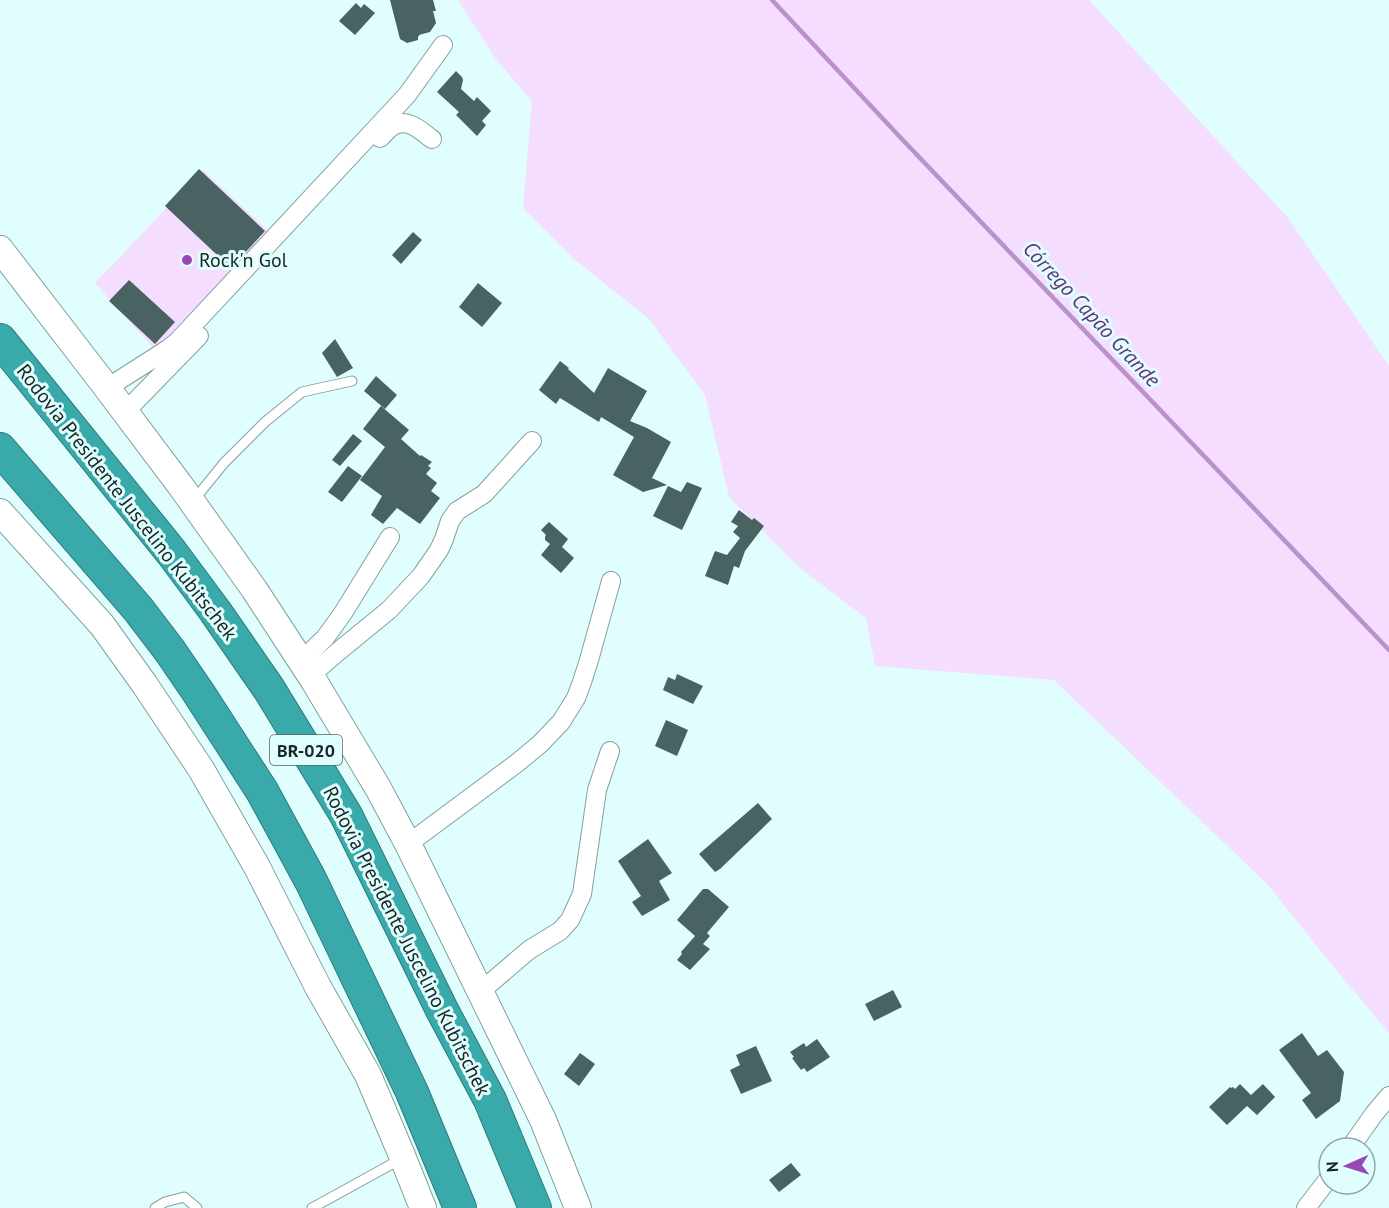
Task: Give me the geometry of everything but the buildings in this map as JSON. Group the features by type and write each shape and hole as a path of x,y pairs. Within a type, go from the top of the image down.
{"highway":[{"name":"Rodovia Presidente Juscelino Kubitschek","path":"0,340 172,553 215,611 281,709 346,815 361,844 489,1100 535,1208"},
{"name":"BR-020","path":"0,448 138,609 198,692 262,791 311,881 412,1092 460,1208"}],"main road":[{"path":"0,249 126,412 192,502 254,589 306,668 378,788 408,844 543,1120 578,1208"},
{"path":"0,512 102,626 201,769 257,867 318,987 368,1075 423,1208"}],"street":[{"path":"107,388 178,341 407,95 442,45"},
{"path":"126,412 192,343 314,206 389,130 395,125 404,123 413,126 432,139"},
{"path":"306,668 340,650 389,610 421,576 439,550 450,521 457,511 484,494 532,441"},
{"path":"306,668 390,537"},
{"path":"408,844 517,763 561,722 576,698 590,660 611,581"},
{"path":"481,991 529,950 560,931 576,909 582,894 597,790 610,751"},
{"path":"1358,1136 1389,1096"},
{"path":"1306,1208 1317,1194"}],"lane":[{"path":"192,502 224,463 265,422 302,392 352,381"},
{"path":"312,1208 403,1158"},
{"path":"155,1208 165,1202 184,1197 197,1208"}],"shaded area":[{"path":"458,0 1089,0 1288,218 1389,366 1389,1033 1267,884 1054,680 875,666 866,618 800,568 729,497 705,395 649,319 574,259 523,208 532,101 495,58"},
{"name":"Rock'n Gol","path":"203,170 276,238 162,358 95,283"}],"waterway":[{"name":"Córrego Capão Grande","path":"772,0 1389,650"}],"place":[{"name":"Rock'n Gol","path":"187,260"}]}
